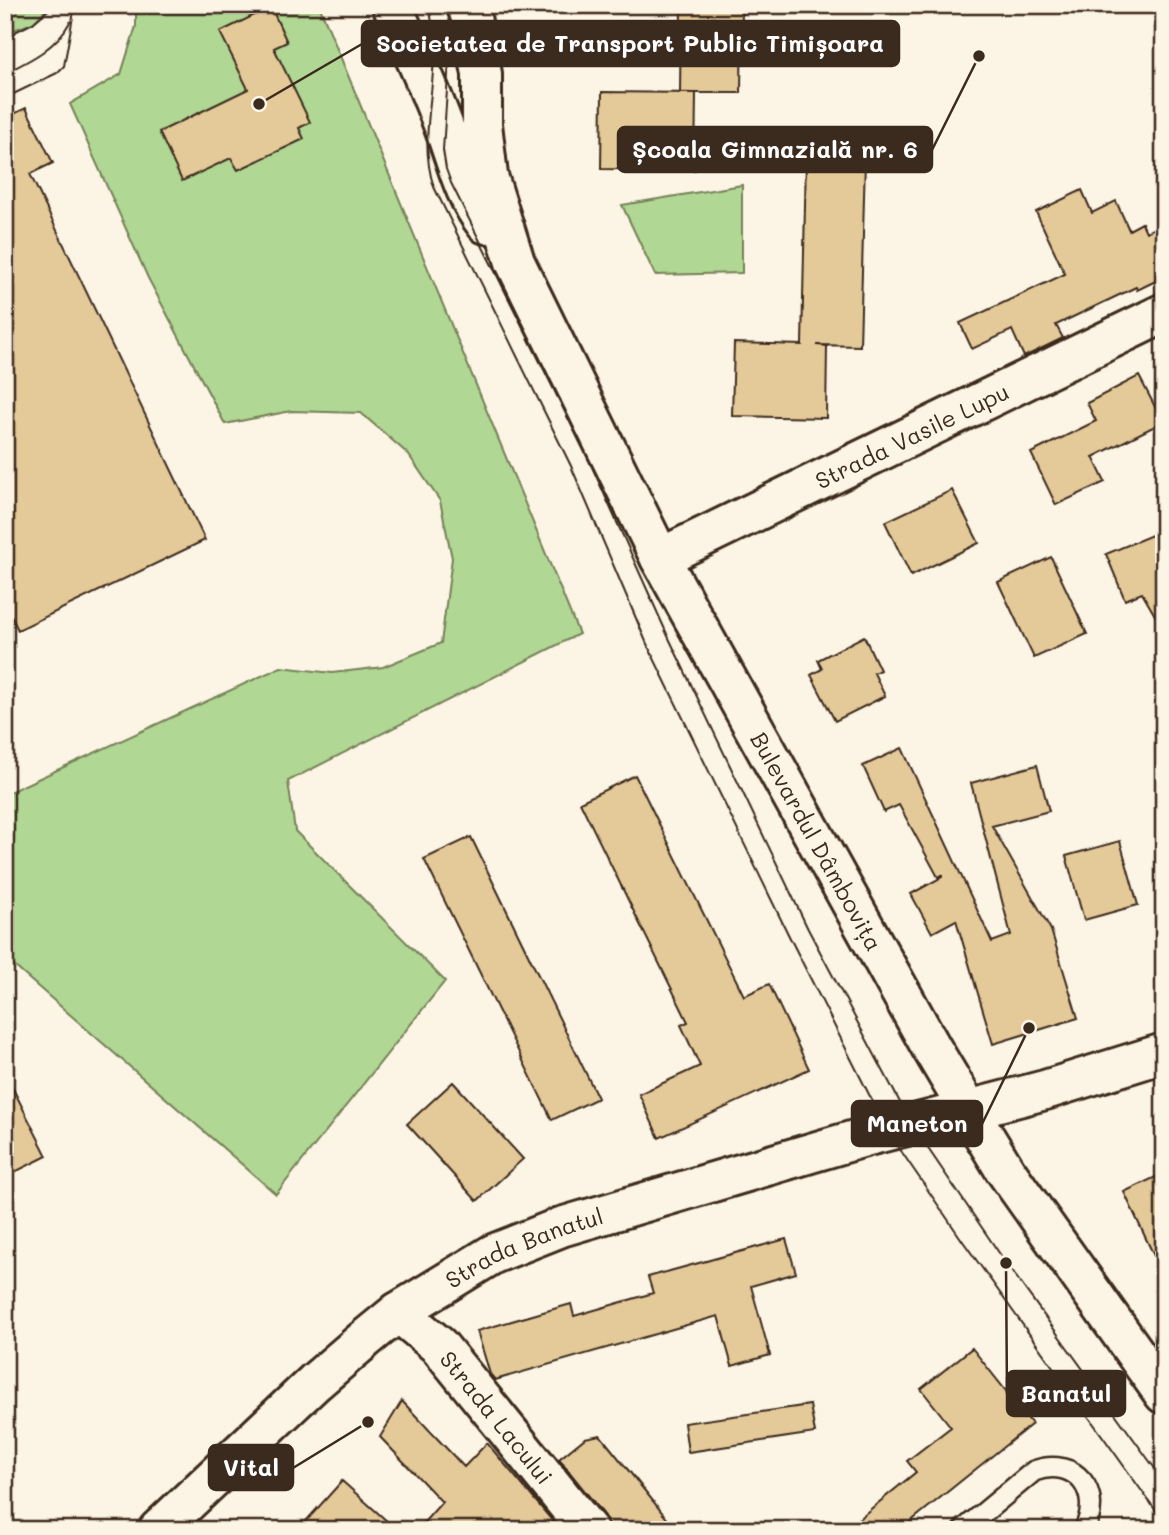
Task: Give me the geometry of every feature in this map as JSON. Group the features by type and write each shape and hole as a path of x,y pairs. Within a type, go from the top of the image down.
{"street":[{"name":"Bulevardul Dâmbovița","path":"392,5 445,129 474,209 515,262"},
{"name":"Bulevardul Dâmbovița","path":"466,5 476,38 482,74 482,124 488,176 515,262 660,558 969,1111 1011,1180 1164,1395"},
{"name":"Strada Vasile Lupu","path":"660,558 1164,313"},
{"name":"Strada Banatul","path":"158,1530 316,1382 398,1312 493,1254 561,1227 868,1136 1045,1090 1164,1052"},
{"name":"Strada Lacului","path":"398,1312 439,1346 589,1530"}],"lane":[{"path":"963,1530 1034,1471 1045,1467 1066,1469 1084,1482 1092,1500 1091,1517 1084,1530"}],"green space":[{"path":"5,5 50,5 33,23 5,33"},
{"path":"136,5 319,5 579,634 288,781 295,831 445,981 276,1194 5,958 5,794 281,667 332,673 383,667 441,643 452,558 440,501 408,454 361,413 291,411 225,424 148,278 70,104 121,74 136,26"},
{"path":"742,185 742,273 655,275 622,205"}],"building":[{"path":"681,5 742,5 741,93 680,93"},
{"path":"271,7 287,42 274,48 310,122 299,128 304,139 238,170 231,158 182,181 159,132 248,89 220,32"},
{"path":"602,92 696,93 695,170 601,169"},
{"path":"26,108 53,163 30,174 205,540 18,630 5,604 5,118"},
{"path":"806,158 865,160 860,346 817,345 827,346 826,418 732,416 734,343 802,345"},
{"path":"1082,190 1092,213 1116,201 1129,230 1142,223 1146,232 1164,224 1164,277 1137,290 1136,287 1056,325 1063,338 1024,357 1012,330 972,349 960,323 1065,274 1036,212"},
{"path":"1139,376 1163,422 1093,457 1105,482 1056,505 1031,453 1096,421 1087,403"},
{"path":"952,490 979,543 911,576 885,522"},
{"path":"1164,530 1164,631 1142,593 1125,600 1106,554"},
{"path":"1051,557 1087,634 1034,658 998,582"},
{"path":"864,636 880,670 874,673 885,696 835,721 811,675 822,669 818,660"},
{"path":"902,748 992,942 1011,935 971,783 1037,765 1049,811 992,826 1051,930 1078,1018 993,1044 956,920 932,933 911,894 942,875 938,877 899,805 884,812 863,766"},
{"path":"635,775 744,996 769,984 809,1069 659,1138 639,1094 700,1066 681,1025 688,1022 580,802"},
{"path":"471,837 598,1098 552,1120 424,859"},
{"path":"1120,841 1138,905 1084,920 1066,856"},
{"path":"5,1073 47,1156 5,1177"},
{"path":"453,1082 523,1159 477,1201 407,1124"},
{"path":"1164,1173 1164,1277 1124,1192"},
{"path":"786,1239 796,1273 751,1286 770,1355 732,1366 718,1316 495,1380 490,1374 477,1331 571,1304 574,1316 653,1293 648,1277"},
{"path":"972,1348 1032,1424 900,1530 845,1530 916,1472 907,1461 951,1427 921,1389"},
{"path":"402,1401 464,1467 487,1443 560,1530 417,1530 442,1502 380,1437"},
{"path":"810,1405 815,1433 688,1452 684,1423"},
{"path":"600,1435 676,1530 609,1530 605,1516 559,1459 585,1438"},
{"path":"342,1481 397,1530 298,1530"}],"tram line":[{"path":"5,37 33,23 54,5"},
{"path":"428,5 434,50 427,142 434,187 571,466 647,644 888,1132 1164,1522"},
{"path":"448,5 451,30 443,150 451,183 589,460 667,634 808,929 912,1125 1006,1263 1164,1481"},
{"path":"5,98 57,73 64,66 74,11"},
{"path":"5,73 50,46 70,22"}],"place":[{"name":"Școala Gimnazială nr. 6","path":"979,56"},
{"name":"Societatea de Transport Public Timișoara","path":"259,104"},
{"name":"Maneton","path":"1029,1028"},
{"name":"Banatul","path":"1006,1263"},
{"name":"Vital","path":"368,1422"}]}
